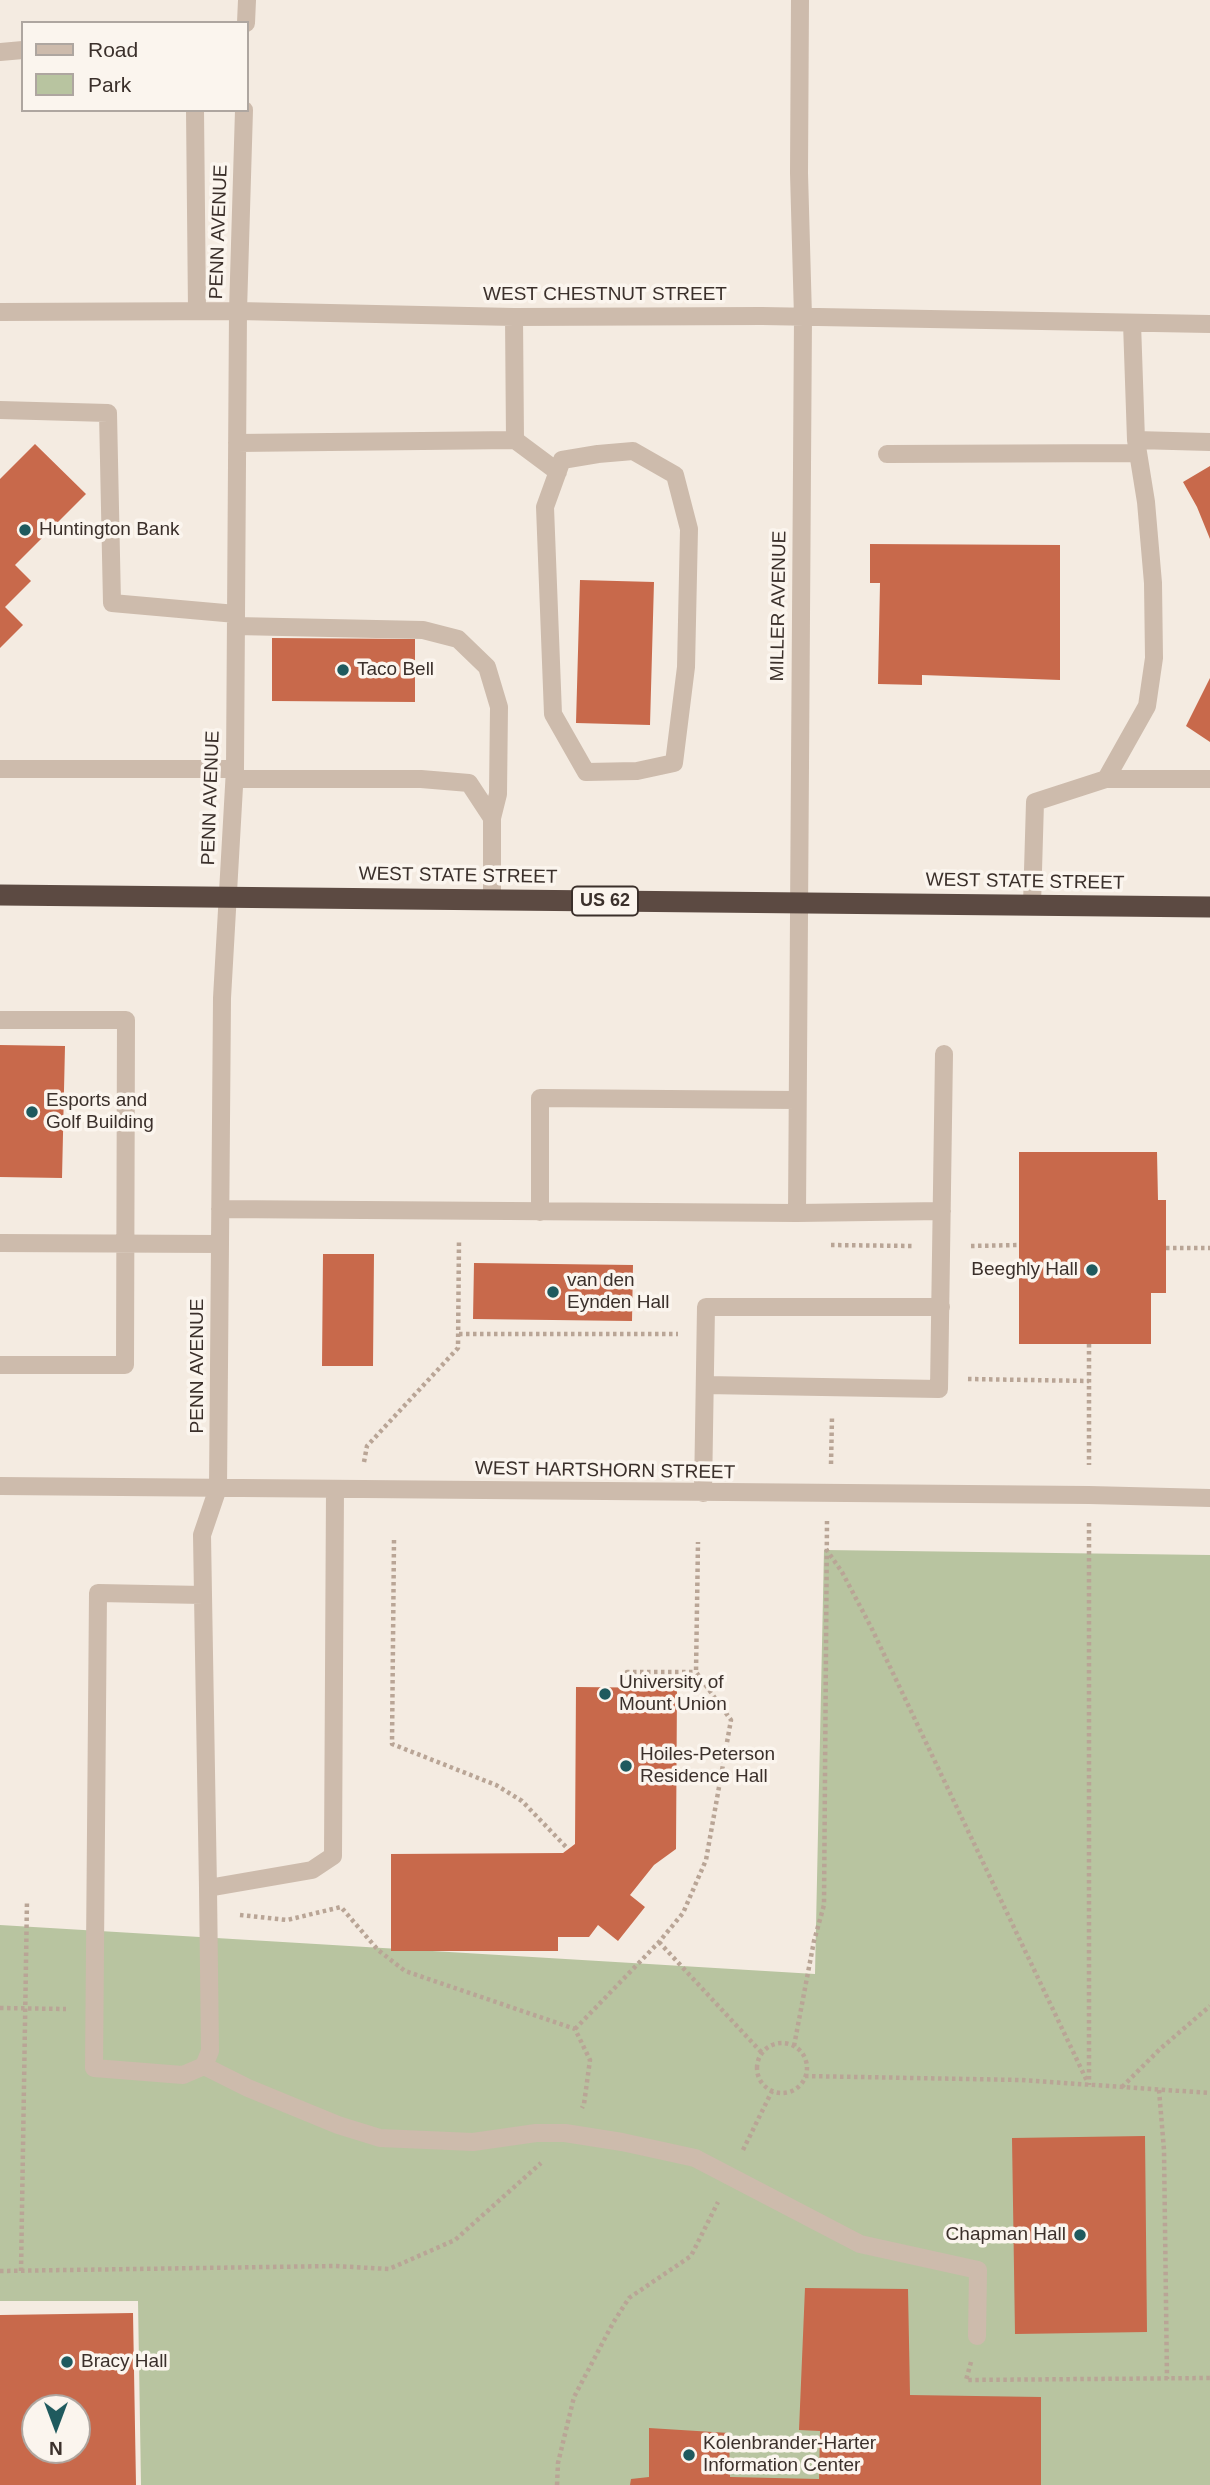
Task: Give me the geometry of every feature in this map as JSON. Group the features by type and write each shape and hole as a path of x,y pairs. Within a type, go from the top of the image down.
{"highway":[{"name":"WEST STATE STREET","path":"0,895 1210,907"}],"street":[{"path":"247,0 247,21"},
{"name":"MILLER AVENUE","path":"797,1213 803,317 799,173 800,0"},
{"path":"0,52 21,50"},
{"path":"195,112 197,311"},
{"name":"PENN AVENUE","path":"204,2066 210,2051 202,1535 218,1488 222,998 235,774 238,311 244,112"},
{"name":"WEST CHESTNUT STREET","path":"0,312 238,311 514,317 803,317 1210,324"},
{"path":"514,317 515,440"},
{"path":"1106,779 1147,706 1154,658 1153,583 1146,502 1137,447 1132,323"},
{"path":"0,410 108,413 112,603 236,620 423,630 458,639 487,667 499,707 498,793 492,818 492,900"},
{"path":"237,443 515,440 558,472"},
{"path":"887,454 1137,447 1210,442"},
{"path":"633,451 675,475 689,529 686,667 674,763 637,771 586,772 553,714 545,507 558,472 562,460 633,451"},
{"path":"0,769 421,779 469,783 492,818"},
{"path":"1032,905 1035,802 1106,779 1210,779"},
{"path":"0,1020 125,1020 125,1365 0,1365"},
{"path":"705,1385 939,1389 944,1054"},
{"path":"540,1212 540,1098 797,1100"},
{"path":"220,1209 797,1213 943,1211"},
{"path":"0,1243 220,1244"},
{"path":"703,1493 706,1307 942,1307"},
{"name":"WEST HARTSHORN STREET","path":"0,1486 1210,1498"},
{"path":"208,1888 312,1870 333,1856 335,1489"},
{"path":"203,1595 98,1594 94,2068 183,2075 204,2066 248,2088 338,2125 380,2138 473,2141 536,2133 565,2133 695,2158 860,2244 978,2270 977,2336"}],"path":[{"path":"358,1490 367,1446 458,1348 459,1211"},
{"path":"1166,1248 1210,1248"},
{"path":"459,1334 705,1334"},
{"path":"1089,1344 1089,2085"},
{"path":"1000,1379 1089,1381"},
{"path":"794,2046 814,1941 824,1905 825,1548 832,1451"},
{"path":"394,1540 392,1744 496,1785 522,1801 568,1849"},
{"path":"575,2029 659,1942 683,1913 706,1860 731,1720 696,1672 698,1542"},
{"path":"825,1548 842,1572 871,1627 1089,2085"},
{"path":"626,1687 627,1672 696,1672"},
{"path":"21,2271 27,1900"},
{"path":"0,2271 334,2266 388,2269 455,2240 535,2170 584,2104 590,2060 575,2029 405,1971 378,1950 341,1907 287,1920 208,1912"},
{"path":"659,1942 762,2053"},
{"path":"1122,2087 1160,2049 1210,2006"},
{"path":"0,2008 94,2009"},
{"path":"782,2043 794,2046 807,2064 800,2084 792,2091 782,2092 772,2091 763,2084 757,2063 762,2053 771,2045 782,2043"},
{"path":"805,2076 1021,2080 1210,2094"},
{"path":"1158,2090 1164,2150 1167,2379"},
{"path":"557,2485 558,2463 573,2398 613,2323 629,2298 691,2256 772,2091"},
{"path":"966,2380 1210,2378"}],"green space":[{"path":"824,1550 1210,1555 1210,2485 141,2485 138,2301 0,2301 0,1925 815,1974"}],"building":[{"name":"Huntington Bank","path":"35,444 86,494 15,565 31,581 5,607 23,625 0,648 0,479"},
{"path":"1210,466 1210,539 1183,482"},
{"path":"870,544 1060,545 1060,680 922,675 922,685 878,684 880,583 870,583"},
{"path":"580,580 654,582 650,725 576,723"},
{"name":"Taco Bell","path":"272,638 415,639 415,702 272,701"},
{"path":"1210,678 1210,742 1186,726"},
{"name":"Esports and Golf Building","path":"0,1045 65,1046 62,1178 0,1177"},
{"name":"Beeghly Hall","path":"1019,1152 1157,1152 1158,1200 1166,1200 1166,1293 1151,1293 1151,1344 1019,1344"},
{"path":"323,1254 374,1254 373,1366 322,1366"},
{"name":"van den Eynden Hall","path":"474,1263 633,1265 632,1321 473,1319"},
{"name":"Hoiles-Peterson Residence Hall","path":"576,1687 677,1688 676,1849 654,1865 630,1895 645,1907 618,1941 598,1925 589,1937 558,1937 558,1951 391,1951 391,1854 563,1853 575,1844"},
{"name":"Chapman Hall","path":"1145,2136 1147,2332 1015,2334 1012,2138"},
{"path":"805,2288 908,2289 910,2395 1041,2397 1041,2485 630,2485 631,2479 649,2477 649,2428 729,2433 730,2477 819,2479 820,2431 799,2430"},
{"name":"Bracy Hall","path":"133,2313 136,2485 0,2485 0,2315"}],"place":[{"name":"Huntington Bank","path":"25,530"},
{"name":"Taco Bell","path":"343,670"},
{"name":"Esports and Golf Building","path":"32,1112"},
{"name":"Beeghly Hall","path":"1092,1270"},
{"name":"van den Eynden Hall","path":"553,1292"},
{"name":"University of Mount Union","path":"605,1694"},
{"name":"Hoiles-Peterson Residence Hall","path":"626,1766"},
{"name":"Chapman Hall","path":"1080,2235"},
{"name":"Bracy Hall","path":"67,2362"},
{"name":"Kolenbrander-Harter Information Center","path":"689,2455"}]}
